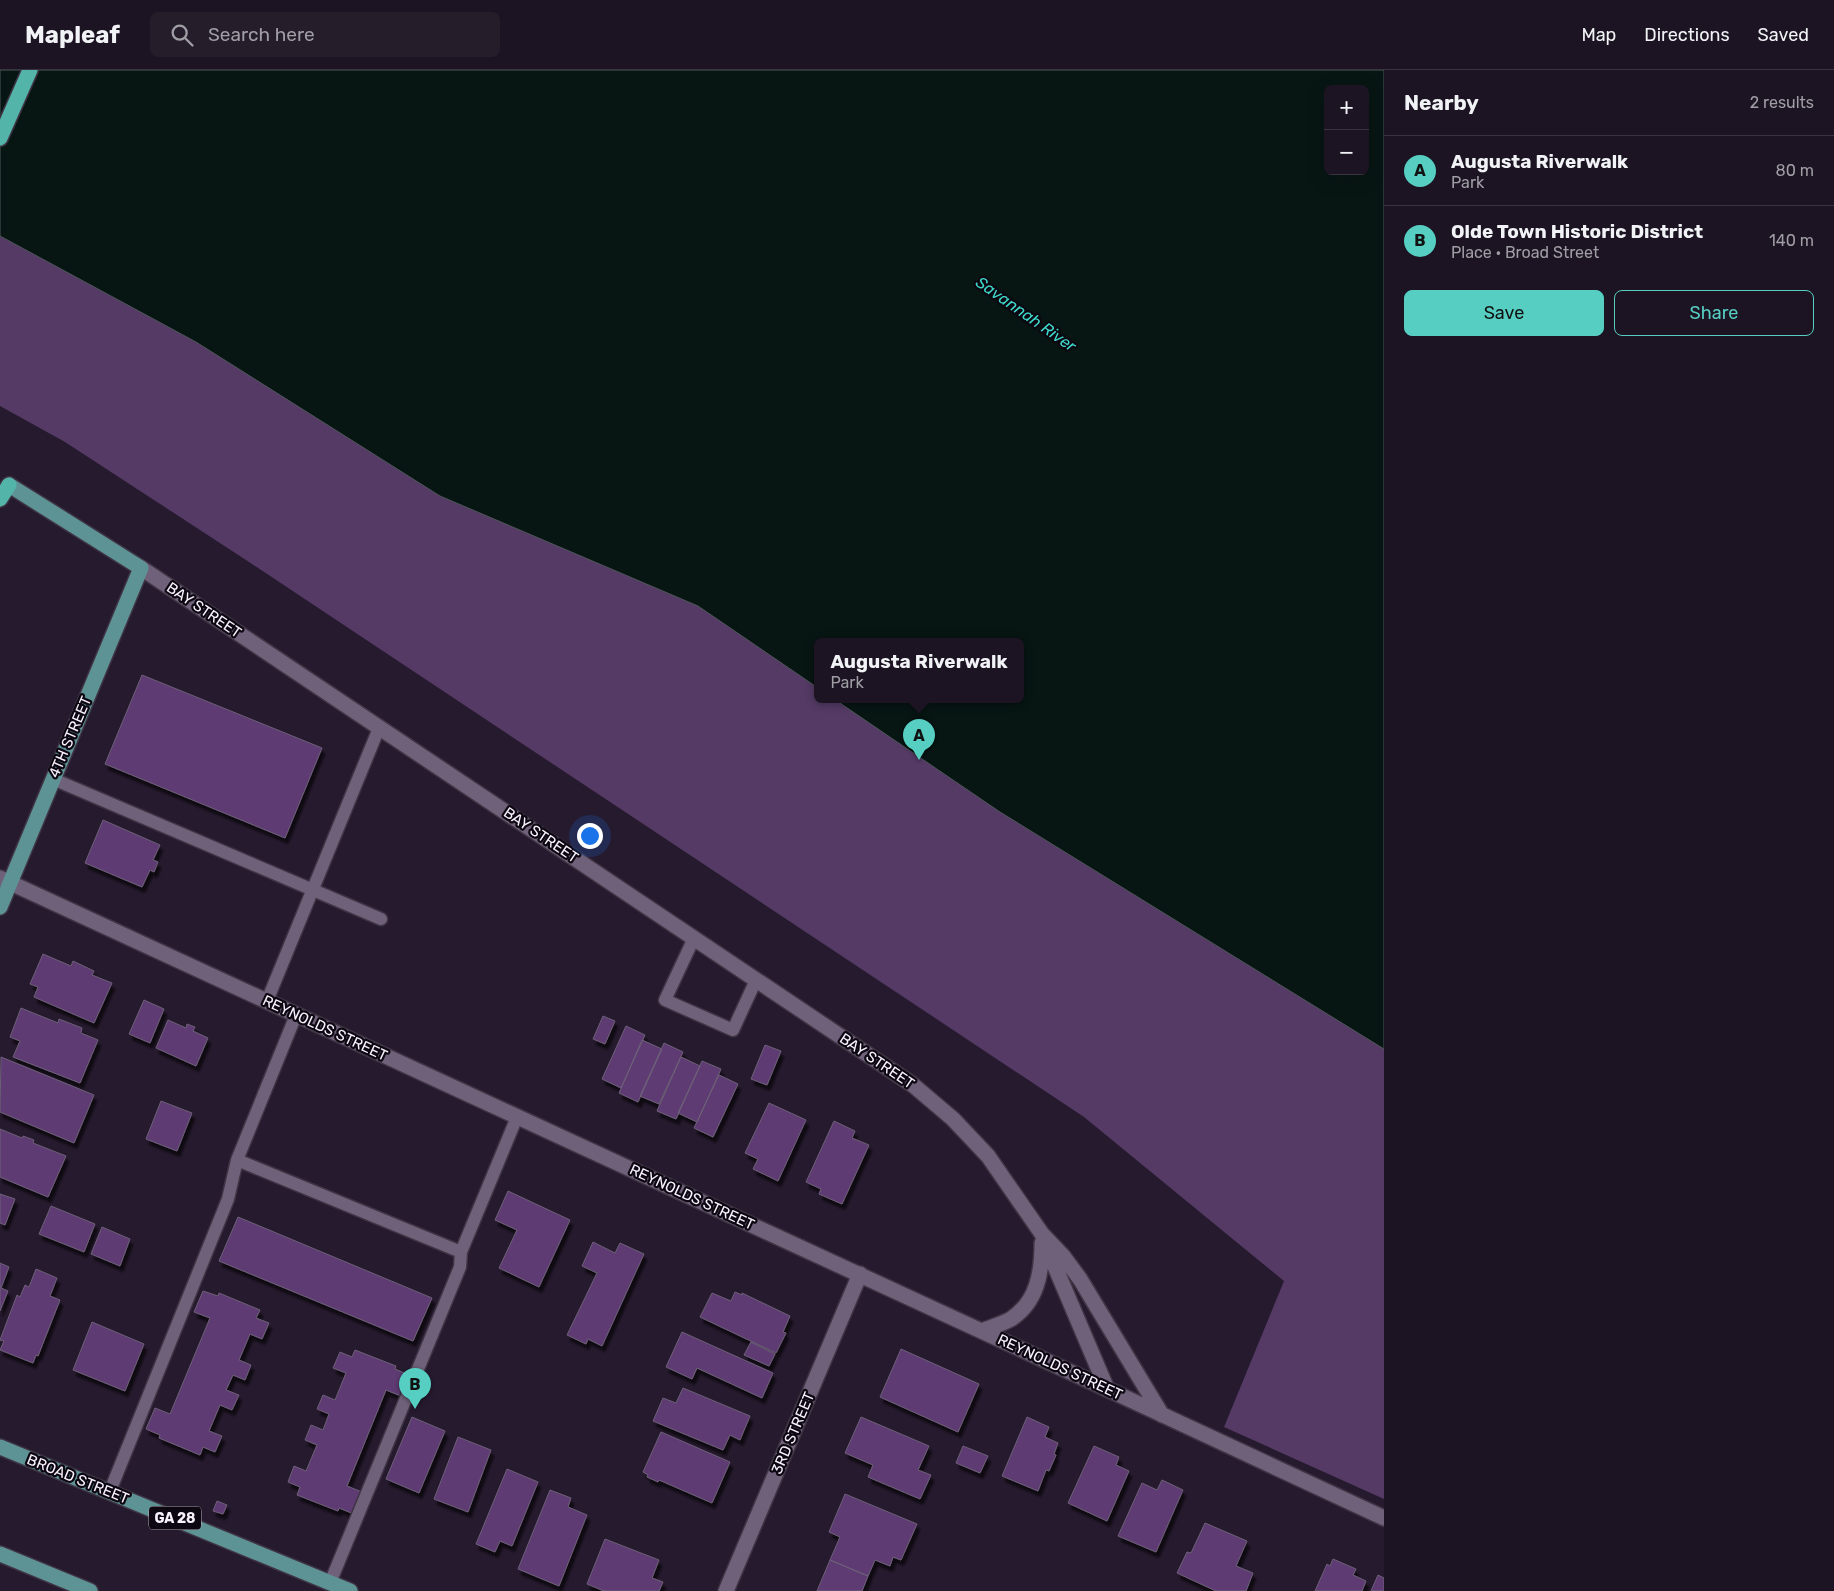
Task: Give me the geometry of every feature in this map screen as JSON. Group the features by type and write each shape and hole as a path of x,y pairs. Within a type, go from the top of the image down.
{"highway":[{"path":"0,138 30,70"},
{"path":"0,499 5,483"}],"main road":[{"name":"BAY STREET","path":"5,483 140,568 913,1085 953,1119 988,1156 1042,1234 1063,1256 1080,1279 1162,1415"},
{"name":"4TH STREET","path":"0,907 5,880 53,779 140,568"},
{"name":"REYNOLDS STREET","path":"5,880 1384,1518"},
{"name":"BAY STREET","path":"1042,1234 1107,1389"},
{"path":"982,1331 1010,1319 1027,1305 1037,1288 1042,1265 1042,1234"},
{"name":"3RD STREET","path":"726,1591 860,1274"},
{"name":"BROAD STREET","path":"0,1447 350,1591"},
{"path":"0,1554 90,1591"}],"lane":[{"path":"267,1002 379,728"},
{"path":"53,779 381,920"},
{"path":"694,938 665,1000 733,1030 756,980"},
{"path":"110,1492 228,1199 236,1160 296,1014"},
{"path":"330,1583 460,1267 461,1252 517,1116"},
{"path":"236,1160 461,1252"}],"shaded area":[{"path":"0,70 1384,808 1384,1499 1224,1427 1284,1281 1084,1117 249,562 65,442 0,406"}],"water":[{"name":"Savannah River","path":"0,70 1384,70 1384,1049 1000,812 840,703 1024,703 1024,638 814,638 814,685 698,606 440,496 196,342 0,236"}],"building":[{"path":"142,675 322,748 285,838 105,764"},
{"path":"103,820 160,845 153,860 158,862 154,872 150,870 142,887 85,863"},
{"path":"43,954 71,966 73,961 94,971 92,975 112,983 94,1023 34,997 38,987 30,984"},
{"path":"144,1000 164,1009 150,1043 129,1034"},
{"path":"21,1008 58,1023 59,1019 82,1028 81,1033 98,1040 80,1083 13,1057 20,1041 10,1037"},
{"path":"603,1016 615,1021 605,1044 593,1039"},
{"path":"168,1020 186,1028 187,1024 195,1027 193,1031 208,1038 196,1066 156,1048"},
{"path":"626,1026 645,1035 621,1088 602,1079"},
{"path":"642,1040 662,1049 638,1102 619,1093"},
{"path":"664,1043 683,1052 659,1104 640,1096"},
{"path":"765,1045 781,1051 767,1085 751,1079"},
{"path":"1,1057 94,1095 74,1143 0,1112"},
{"path":"681,1057 700,1066 676,1119 657,1111"},
{"path":"702,1061 721,1069 697,1122 678,1113"},
{"path":"719,1075 738,1084 713,1137 694,1128"},
{"path":"161,1101 192,1113 177,1151 146,1139"},
{"path":"769,1103 806,1120 778,1181 753,1169 758,1159 745,1153"},
{"path":"834,1121 855,1131 852,1138 869,1145 842,1204 819,1194 821,1189 806,1182"},
{"path":"0,1129 22,1138 23,1136 34,1140 33,1143 66,1156 48,1197 0,1177"},
{"path":"508,1191 570,1220 539,1287 499,1268 517,1230 495,1220"},
{"path":"0,1194 15,1199 5,1225 0,1223"},
{"path":"51,1206 95,1224 84,1252 39,1234"},
{"path":"238,1217 432,1298 413,1341 219,1261"},
{"path":"102,1227 130,1239 120,1266 91,1254"},
{"path":"593,1242 615,1253 620,1243 644,1254 602,1346 588,1339 586,1344 567,1335 597,1273 582,1266"},
{"path":"0,1263 9,1267 1,1288 8,1291 0,1311"},
{"path":"36,1269 57,1278 50,1296 60,1300 38,1356 36,1355 33,1363 0,1350 4,1341 0,1340 17,1295 20,1297 25,1285 29,1287"},
{"path":"203,1291 218,1296 219,1293 260,1310 256,1318 269,1323 262,1339 250,1334 239,1360 251,1365 245,1380 233,1375 226,1390 239,1395 232,1410 220,1405 209,1431 222,1436 215,1452 203,1447 200,1455 159,1438 160,1435 146,1429 155,1408 170,1414 210,1318 194,1312"},
{"path":"735,1292 742,1295 742,1293 790,1316 783,1332 786,1333 776,1353 700,1317 712,1293 731,1301"},
{"path":"92,1322 144,1344 125,1391 73,1370"},
{"path":"682,1332 773,1373 762,1398 697,1368 692,1379 666,1367"},
{"path":"751,1342 775,1354 769,1366 744,1355"},
{"path":"901,1349 979,1384 958,1432 880,1397"},
{"path":"355,1350 396,1366 395,1369 409,1375 401,1396 386,1390 347,1486 362,1492 354,1514 339,1508 338,1511 297,1495 300,1487 288,1482 294,1466 306,1471 317,1445 305,1440 311,1425 323,1430 329,1414 317,1409 323,1395 335,1400 346,1373 333,1368 340,1352 352,1357"},
{"path":"683,1388 750,1416 740,1440 730,1435 723,1450 653,1421 663,1398 676,1403"},
{"path":"412,1417 445,1431 419,1493 386,1479"},
{"path":"861,1417 929,1446 918,1470 931,1475 920,1499 868,1477 873,1465 845,1453"},
{"path":"1027,1417 1049,1427 1045,1437 1058,1443 1054,1454 1056,1455 1049,1471 1046,1470 1038,1491 1002,1476"},
{"path":"661,1432 730,1462 712,1503 659,1480 658,1482 647,1477 648,1475 643,1472"},
{"path":"458,1437 491,1450 468,1512 434,1499"},
{"path":"963,1446 988,1456 980,1473 956,1463"},
{"path":"1094,1446 1119,1457 1116,1465 1129,1471 1107,1521 1068,1503"},
{"path":"507,1469 538,1482 512,1546 500,1541 495,1552 476,1544"},
{"path":"1162,1480 1183,1490 1156,1552 1118,1536 1142,1483 1157,1490"},
{"path":"550,1490 571,1498 568,1507 587,1515 559,1586 518,1569"},
{"path":"845,1494 917,1524 901,1560 893,1557 890,1566 875,1560 868,1576 830,1560 840,1537 829,1532"},
{"path":"217,1501 227,1505 223,1514 213,1511"},
{"path":"1205,1523 1247,1541 1236,1566 1253,1573 1246,1591 1216,1591 1177,1573 1187,1552 1191,1553"},
{"path":"605,1539 659,1560 652,1578 663,1582 659,1591 604,1591 587,1584"},
{"path":"1333,1559 1356,1569 1353,1575 1366,1581 1362,1591 1315,1591 1327,1564 1330,1566"},
{"path":"830,1560 868,1576 862,1591 817,1591"},
{"path":"1378,1575 1384,1578 1384,1591 1371,1591"}],"place":[{"name":"Augusta Riverwalk","path":"919,760"},
{"name":"Olde Town Historic District","path":"415,1409"}]}
